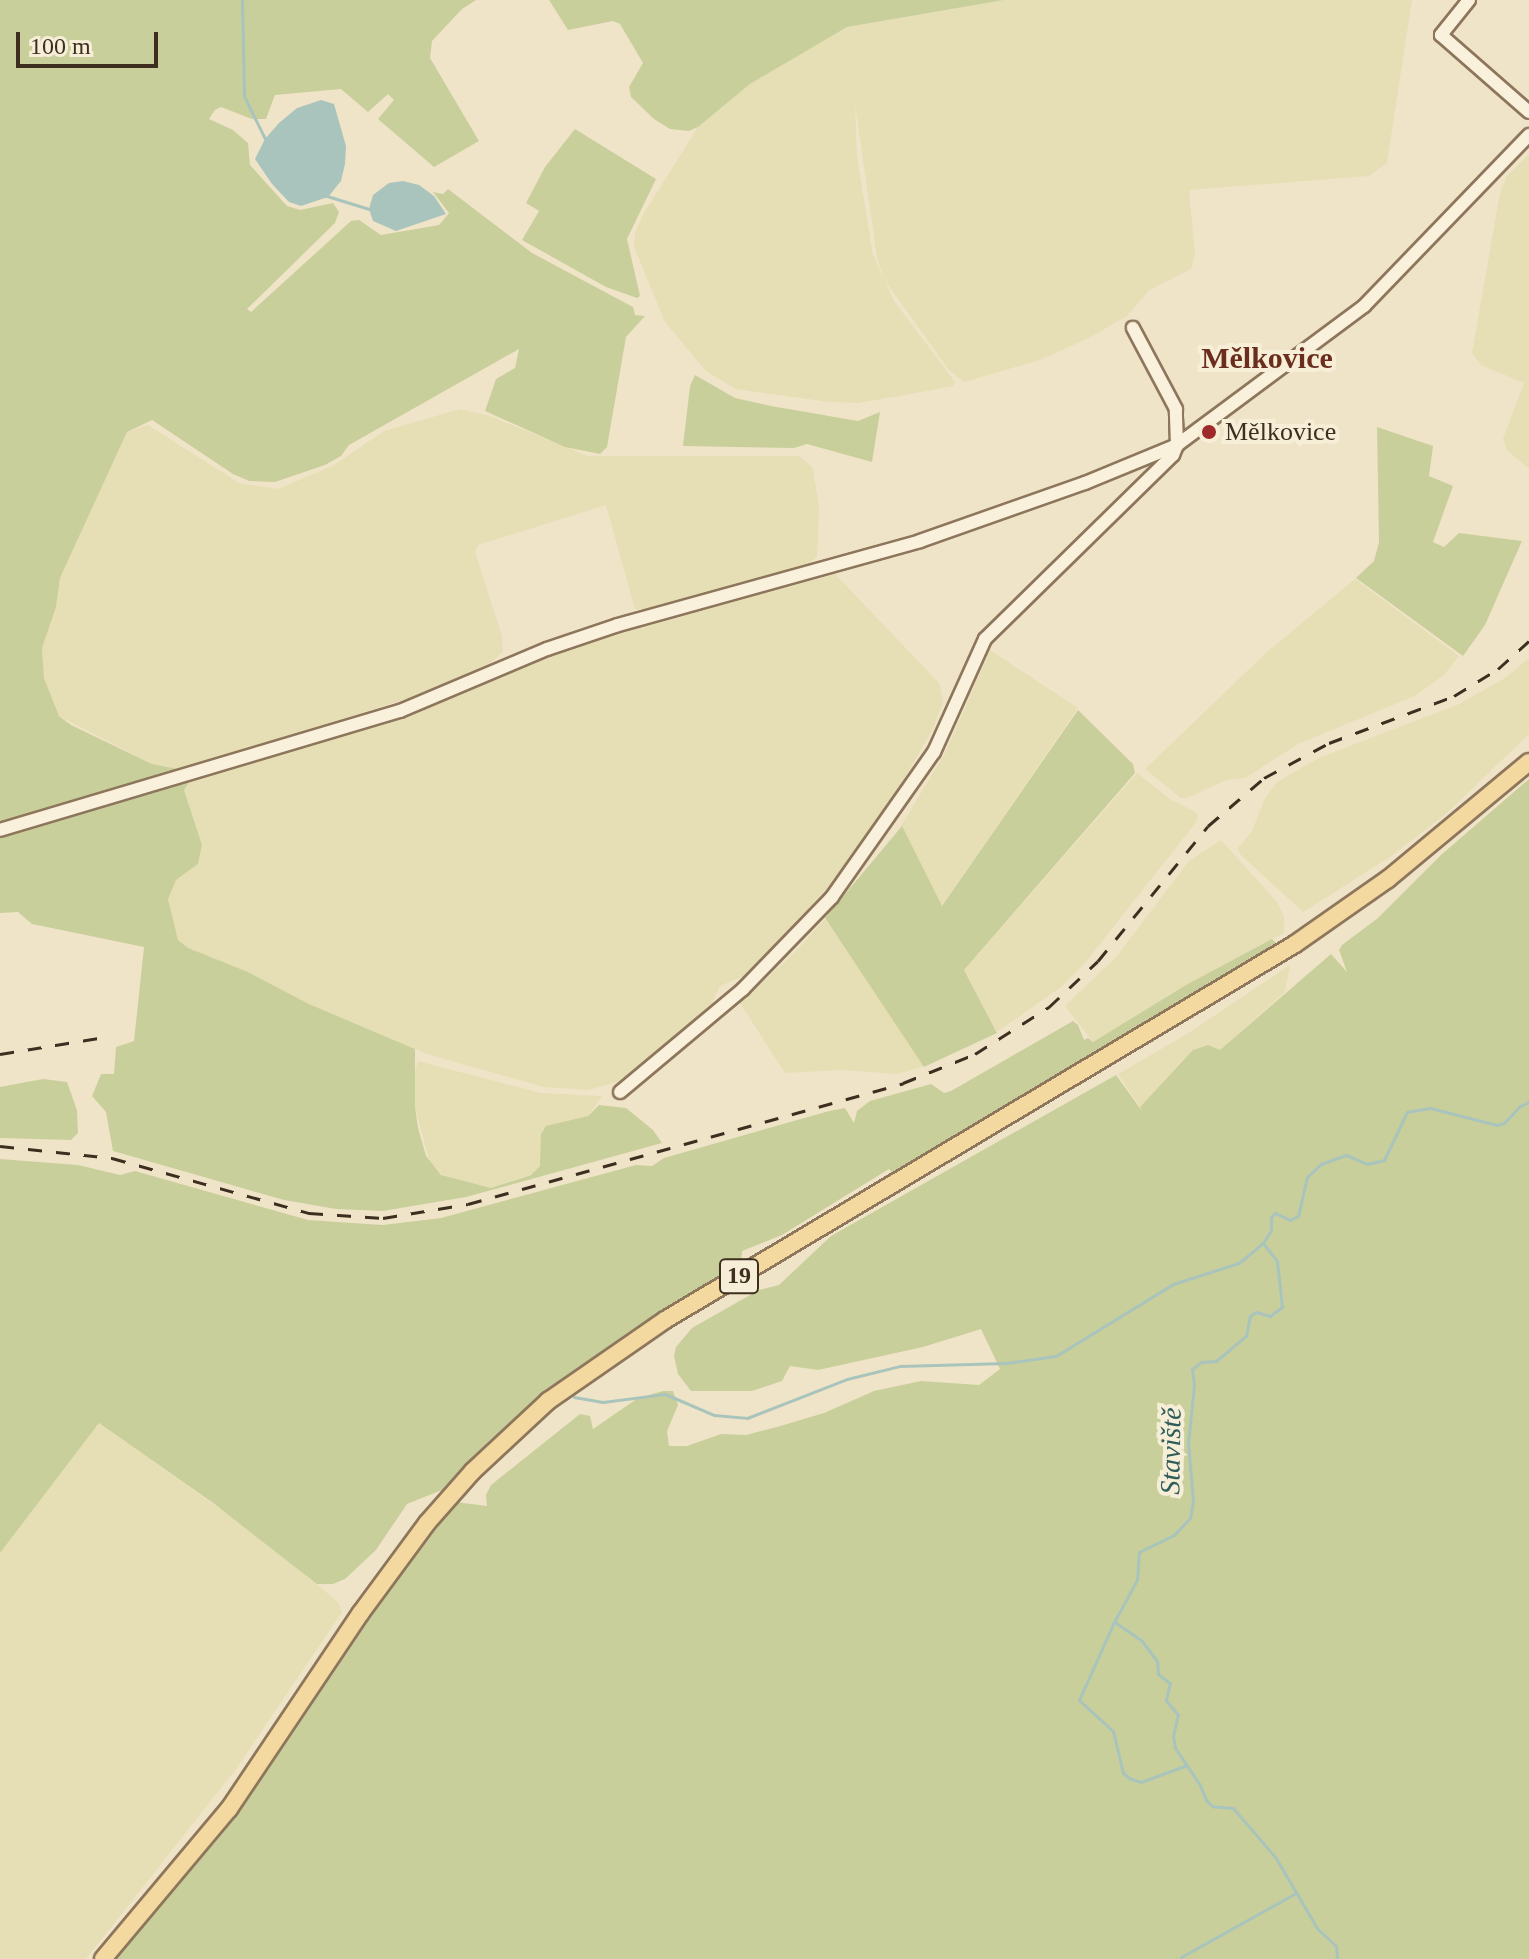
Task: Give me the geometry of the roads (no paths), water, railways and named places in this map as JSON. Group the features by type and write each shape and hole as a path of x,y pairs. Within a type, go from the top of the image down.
{"main road":[{"name":"19","path":"103,1959 229,1809 360,1614 427,1523 473,1471 548,1401 665,1320 1295,944 1420,854 1529,762"}],"street":[{"path":"1469,0 1441,35 1529,112"},
{"path":"0,830 400,711 561,644 920,541 1085,483 1177,445 1364,306 1529,135"},
{"path":"620,1092 743,989 832,897 934,752 985,639 1173,455 1177,445 1176,409 1133,328"}],"water":[{"path":"321,100 334,104 346,146 345,164 341,181 328,197 301,206 289,202 255,159 265,139 279,123 297,108"},
{"path":"403,181 419,185 434,196 446,214 396,231 373,221 369,209 373,195 389,183"}],"waterway":[{"path":"242,0 244,96 266,141"},
{"path":"327,196 369,209"},
{"name":"Staviště","path":"1337,1959 1336,1946 1317,1928 1276,1858 1233,1808 1212,1806 1206,1800 1200,1785 1175,1748 1173,1736 1178,1715 1166,1700 1170,1683 1158,1674 1157,1661 1141,1640 1114,1622 1137,1580 1139,1552 1174,1535 1190,1518 1193,1501 1188,1443 1194,1385 1192,1369 1201,1362 1216,1361 1246,1336 1250,1316 1256,1312 1270,1316 1282,1307 1277,1261 1263,1243 1271,1230 1271,1217 1275,1213 1290,1220 1298,1216 1307,1177 1321,1164 1346,1155 1367,1164 1384,1160 1407,1112 1430,1108 1497,1125 1504,1123 1520,1106 1529,1102"},
{"path":"574,1397 603,1402 665,1394 714,1415 747,1418 847,1379 900,1366 1006,1363 1056,1356 1173,1284 1239,1263 1263,1243"},
{"path":"1114,1622 1079,1700 1113,1731 1123,1773 1131,1779 1141,1782 1187,1765"},
{"path":"1181,1957 1296,1893"}],"railway":[{"path":"0,1146 112,1158 309,1213 383,1218 468,1204 903,1083 975,1054 1049,1007 1098,961 1208,826 1264,778 1329,743 1454,696 1498,669 1529,641"},
{"path":"0,1054 99,1038"}],"place":[{"name":"Mělkovice","path":"1209,432"}],"district":[{"name":"Mělkovice","path":"1267,358"}]}
